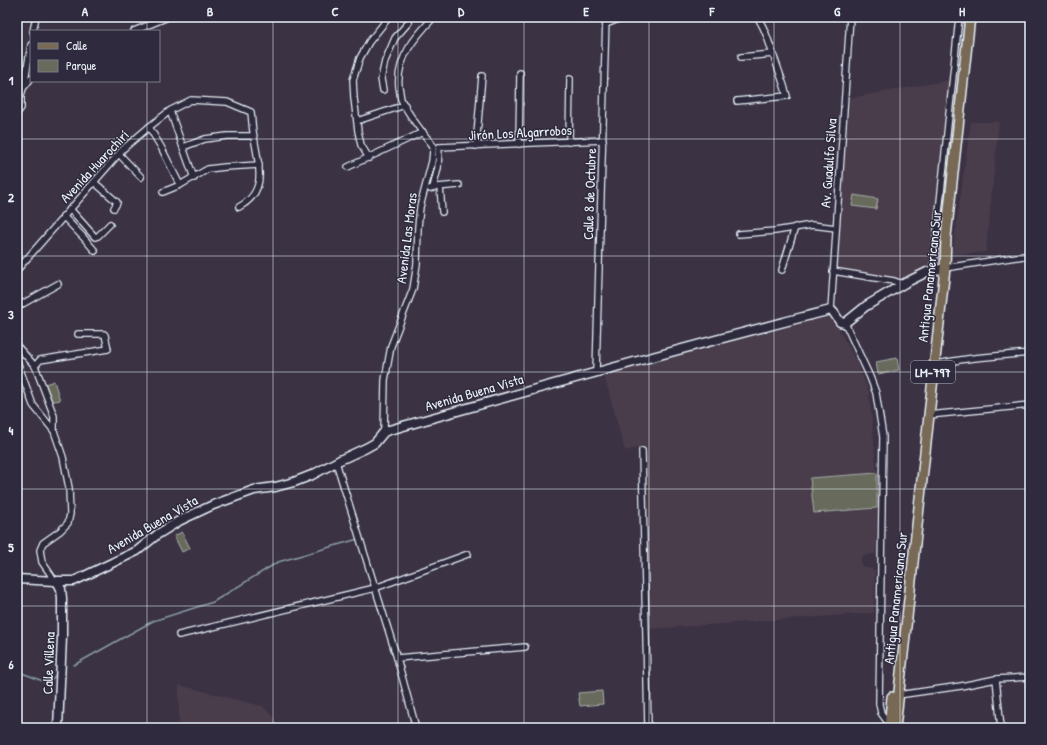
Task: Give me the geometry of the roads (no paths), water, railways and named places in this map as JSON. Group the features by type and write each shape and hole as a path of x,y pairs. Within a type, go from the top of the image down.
{"main road":[{"name":"Antigua Panamericana Sur","path":"953,155 964,17"},
{"name":"Antigua Panamericana Sur","path":"891,727 898,695 939,269 970,17"},
{"name":"Antigua Panamericana Sur","path":"891,727 914,525 929,415 934,365 939,269"}],"street":[{"path":"33,30 36,17"},
{"path":"136,30 168,17"},
{"path":"369,158 362,145 358,131 353,80 363,52 389,17"},
{"name":"Avenida Las Moras","path":"384,432 385,380 391,346 412,289 417,264 420,207 429,175 433,151 433,146 410,115 401,98 399,72 404,56 419,34 434,17"},
{"name":"Calle 8 de Octubre","path":"596,372 606,17"},
{"path":"606,24 624,17"},
{"path":"737,101 787,96 765,32 757,17"},
{"name":"Av. Guadulfo Silva","path":"831,310 850,17"},
{"path":"939,269 959,17"},
{"path":"383,90 381,79 385,61 395,38 409,22"},
{"path":"17,113 20,108 30,51"},
{"path":"741,57 773,54"},
{"path":"519,144 520,73"},
{"path":"476,146 482,76"},
{"path":"24,86 30,79"},
{"path":"569,142 570,79"},
{"name":"Avenida Huarochirí","path":"17,270 123,149 170,111 192,100 227,102 250,110 253,136"},
{"path":"357,122 405,105"},
{"path":"170,111 194,178"},
{"path":"149,127 161,146 180,185"},
{"path":"348,168 423,132"},
{"path":"183,147 205,139 227,136 253,136 259,165 260,180 254,193 246,204 239,207"},
{"name":"Jirón Los Algarrobos","path":"433,188 438,168 439,147 602,140"},
{"path":"119,154 141,176"},
{"path":"163,192 208,170 225,167 259,165"},
{"path":"94,182 117,202 114,208"},
{"path":"424,191 433,188 459,185"},
{"path":"440,187 442,212"},
{"path":"70,209 95,237 98,236 110,224"},
{"path":"63,216 95,251"},
{"path":"739,234 812,225 836,228"},
{"path":"782,270 795,227"},
{"path":"845,323 866,306 903,284 927,272 1030,255"},
{"path":"833,271 894,281 903,284"},
{"path":"17,307 58,284"},
{"path":"831,310 840,322 845,323 870,377 876,393 883,437 879,704 881,713 891,727"},
{"name":"Avenida Buena Vista","path":"17,579 74,581 137,551 158,534 179,521 206,508 254,490 275,486 312,475 375,443 384,432 389,430 786,320 831,310"},
{"path":"35,366 40,360 108,350 104,334 78,334"},
{"path":"17,346 35,366 54,416 54,431 63,457 70,514 68,523 43,543 40,550 42,562 58,583 61,589 62,598"},
{"path":"934,365 956,360 1030,353"},
{"path":"17,361 33,405 54,431"},
{"path":"929,415 1030,405"},
{"path":"642,451 648,728"},
{"path":"336,462 397,658 416,728"},
{"path":"179,635 375,588 468,554"},
{"path":"62,598 74,581"},
{"name":"Calle Villena","path":"58,728 62,598"},
{"path":"397,658 525,647"},
{"path":"898,695 996,680 1030,677"},
{"path":"996,680 1002,728"}],"waterway":[{"path":"74,665 153,621 213,602 278,562 358,539"},
{"path":"17,671 48,683 55,676 57,668"}]}
